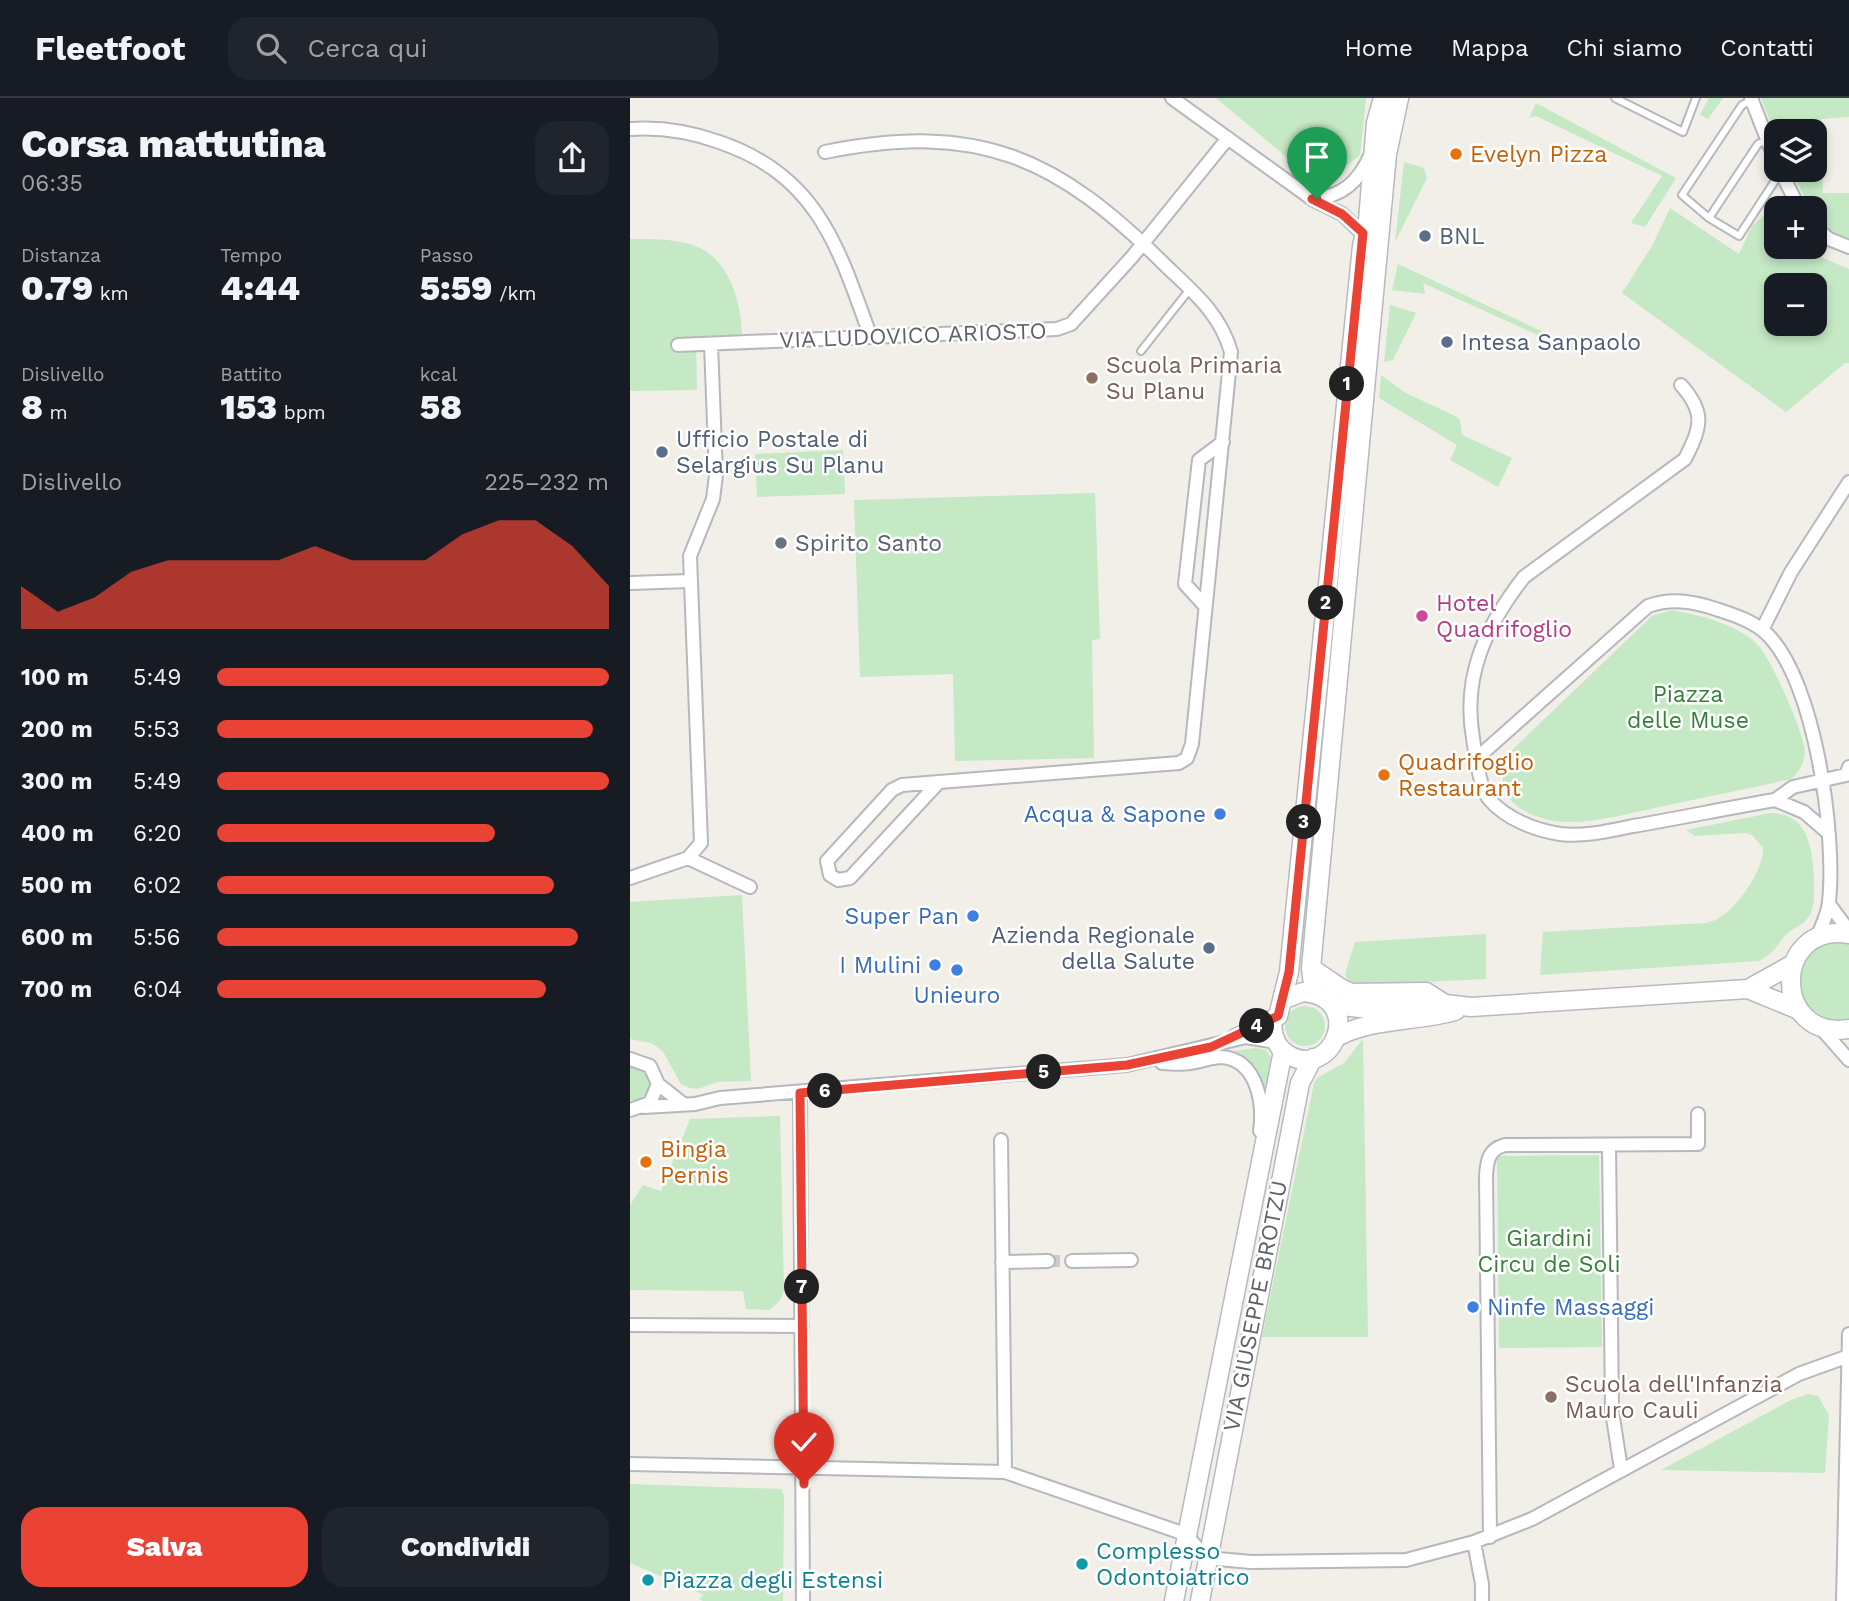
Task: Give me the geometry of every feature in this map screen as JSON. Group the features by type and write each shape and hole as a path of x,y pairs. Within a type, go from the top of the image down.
{"street":[{"path":"1172,98 1312,199 1342,214 1363,233"},
{"path":"1279,1047 1272,1020 1280,1008 1289,972 1363,233 1368,220 1375,143 1383,98"},
{"path":"1314,993 1311,968 1387,154 1399,98"},
{"path":"1751,99 1764,135"},
{"path":"630,129 679,131 708,138 745,151 771,165 793,184 824,222 870,335"},
{"name":"VIA LUDOVICO ARIOSTO","path":"678,345 1057,329 1072,324 1143,243 1228,138"},
{"path":"825,152 876,143 947,141 1005,153 1066,182 1096,202 1190,289 1220,322 1231,352 1192,744 1187,758 1172,763 902,785 892,790 827,861 830,875 841,880 850,878 939,782"},
{"path":"1312,199 1336,194 1348,188 1358,178 1375,143"},
{"path":"1827,237 1849,247"},
{"path":"630,878 688,858 701,843 690,556 713,499 716,475 711,344"},
{"path":"1681,385 1695,401 1700,417 1696,437 1685,459 1524,577 1505,602 1483,645 1470,681 1468,709 1476,758 1488,798 1511,817 1535,829 1586,835 1775,800 1793,787 1846,775 1849,767"},
{"path":"1205,606 1185,583 1186,570 1199,460 1223,442"},
{"path":"1762,630 1791,572 1849,482"},
{"path":"630,583 690,581"},
{"path":"1476,758 1648,606 1663,601 1698,603 1750,622 1762,630 1785,661 1800,695 1819,754 1824,780 1829,904 1816,938"},
{"path":"1775,800 1804,812 1827,832"},
{"path":"688,858 750,887"},
{"path":"1829,904 1849,932"},
{"path":"1799,1010 1790,988 1793,964 1803,948 1816,938 1849,932"},
{"path":"1332,1006 1379,1010 1445,1004 1471,1007 1748,989 1793,964"},
{"path":"1311,968 1353,993 1426,992 1445,1004"},
{"path":"1748,989 1799,1010 1820,1026 1849,1060"},
{"path":"630,1110 682,1103 1127,1065 1211,1047 1245,1037 1279,1047 1303,1059 1313,1058 1332,1046 1337,1037 1337,1015 1332,1006 1314,993 1303,992 1211,1047"},
{"path":"1337,1037 1354,1028 1434,1017 1471,1007"},
{"path":"1820,1026 1849,1029"},
{"name":"VIA GIUSEPPE BROTZU","path":"1174,1601 1260,1160 1279,1047"},
{"name":"VIA GIUSEPPE BROTZU","path":"1127,1065 1188,1064 1221,1057 1242,1065 1254,1081 1262,1105 1260,1160"},
{"name":"VIA GIUSEPPE BROTZU","path":"1200,1601 1300,1083 1313,1058"},
{"path":"630,1059 650,1066 658,1084 682,1103"},
{"path":"644,1107 653,1099 658,1084"},
{"path":"800,1093 803,1601"},
{"path":"1490,1536 1486,1162 1496,1147 1517,1145 1698,1144 1698,1114"},
{"path":"1001,1140 1005,1472"},
{"path":"1609,1145 1612,1412 1621,1469"},
{"path":"1072,1261 1131,1260"},
{"path":"1002,1262 1048,1261"},
{"path":"630,1325 802,1326"},
{"path":"1843,1601 1846,1357 1849,1334"},
{"path":"630,1464 1005,1472 1185,1534 1208,1558 1251,1562 1406,1560 1474,1542 1532,1518 1799,1374 1846,1357"},
{"path":"1474,1542 1482,1601"}],"lane":[{"path":"1615,98 1683,132 1696,98"},
{"path":"1751,99 1742,105 1682,195 1709,218 1739,236 1775,182"},
{"path":"1709,218 1758,145 1764,141"},
{"path":"1141,351 1190,289"}],"green space":[{"path":"1216,98 1366,98 1360,155 1321,186"},
{"path":"1709,98 1723,98 1708,119 1700,115"},
{"path":"1761,98 1849,98 1849,117 1769,119"},
{"path":"1536,103 1676,178 1645,227 1631,223 1662,176 1536,116 1529,118"},
{"path":"1404,162 1424,168 1427,178 1395,242"},
{"path":"1797,182 1823,182 1823,193 1849,193 1849,240 1827,227 1827,196 1804,196"},
{"path":"1670,208 1739,254 1752,226 1764,215 1764,259 1825,259 1849,269 1849,363 1845,363 1786,412 1622,293 1652,246"},
{"path":"630,239 674,241 700,248 720,264 733,287 740,313 742,338 696,339 697,390 630,391"},
{"path":"1398,264 1567,343 1583,334 1573,351 1423,283 1425,294 1392,290"},
{"path":"1390,305 1416,313 1393,360 1384,362"},
{"path":"1381,375 1404,392 1457,417 1462,435 1512,458 1498,487 1450,460 1457,445 1379,398"},
{"path":"843,450 845,494 757,497 755,454"},
{"path":"1095,493 1100,639 1092,640 1094,758 955,761 953,674 860,677 854,500"},
{"name":"Piazza delle Muse","path":"1673,610 1728,626 1757,644 1770,663 1797,723 1805,755 1797,773 1791,779 1599,820 1549,820 1523,810 1506,792 1503,781 1504,767 1510,752 1653,615"},
{"path":"1771,813 1794,820 1807,837 1812,859 1814,897 1807,919 1789,932 1765,958 1759,961 1540,975 1543,932 1706,923 1726,913 1752,881 1762,858 1763,848 1752,835 1746,833 1695,836 1686,830"},
{"path":"742,895 751,1081 717,1082 698,1089 690,1088 681,1084 662,1050 651,1043 630,1039 630,902"},
{"path":"1486,934 1486,979 1363,985 1348,980 1345,974 1355,942"},
{"path":"1849,940 1849,1021 1834,1021 1821,1016 1802,998 1798,985 1802,959 1821,943"},
{"path":"1305,1006 1313,1007 1319,1012 1324,1018 1324,1034 1319,1040 1313,1045 1305,1046 1297,1045 1291,1040 1286,1034 1285,1026 1286,1018 1291,1012 1297,1007"},
{"path":"1363,1039 1368,1337 1262,1337 1314,1083 1317,1078 1344,1063"},
{"path":"1255,1048 1266,1050 1271,1058 1264,1093 1247,1062 1229,1052"},
{"path":"630,1066 642,1068 650,1082 644,1096 634,1100 630,1100"},
{"path":"780,1116 784,1291 779,1302 769,1310 746,1309 743,1291 630,1290 630,1205 643,1185 661,1191 690,1119"},
{"name":"Giardini Circu de Soli","path":"1599,1155 1602,1347 1499,1348 1497,1156"},
{"path":"1808,1394 1818,1396 1829,1415 1825,1473 1661,1470 1791,1400"},
{"path":"630,1484 781,1489 784,1495 783,1601 703,1601 699,1599 704,1595 630,1563"}],"tunnel":[{"path":"1048,1261 1072,1261"}],"place":[{"name":"Evelyn Pizza","path":"1456,154"},
{"name":"BNL","path":"1425,236"},
{"name":"Intesa Sanpaolo","path":"1447,342"},
{"name":"Scuola Primaria Su Planu","path":"1092,378"},
{"name":"Ufficio Postale di Selargius Su Planu","path":"662,452"},
{"name":"Spirito Santo","path":"781,543"},
{"name":"Hotel Quadrifoglio","path":"1422,616"},
{"name":"Quadrifoglio Restaurant","path":"1384,775"},
{"name":"Acqua & Sapone","path":"1220,814"},
{"name":"Super Pan","path":"973,916"},
{"name":"Azienda Regionale della Salute","path":"1209,948"},
{"name":"I Mulini","path":"935,965"},
{"name":"Unieuro","path":"957,970"},
{"name":"Bingia Pernis","path":"646,1162"},
{"name":"Ninfe Massaggi","path":"1473,1307"},
{"name":"Scuola dell'Infanzia Mauro Cauli","path":"1551,1397"},
{"name":"Complesso Odontoiatrico","path":"1082,1564"},
{"name":"Piazza degli Estensi","path":"648,1580"}],"route":[{"path":"804,1484 800,1093 1127,1065 1211,1047 1278,1016 1289,972 1363,233 1342,214 1312,199 1317,199"}]}
